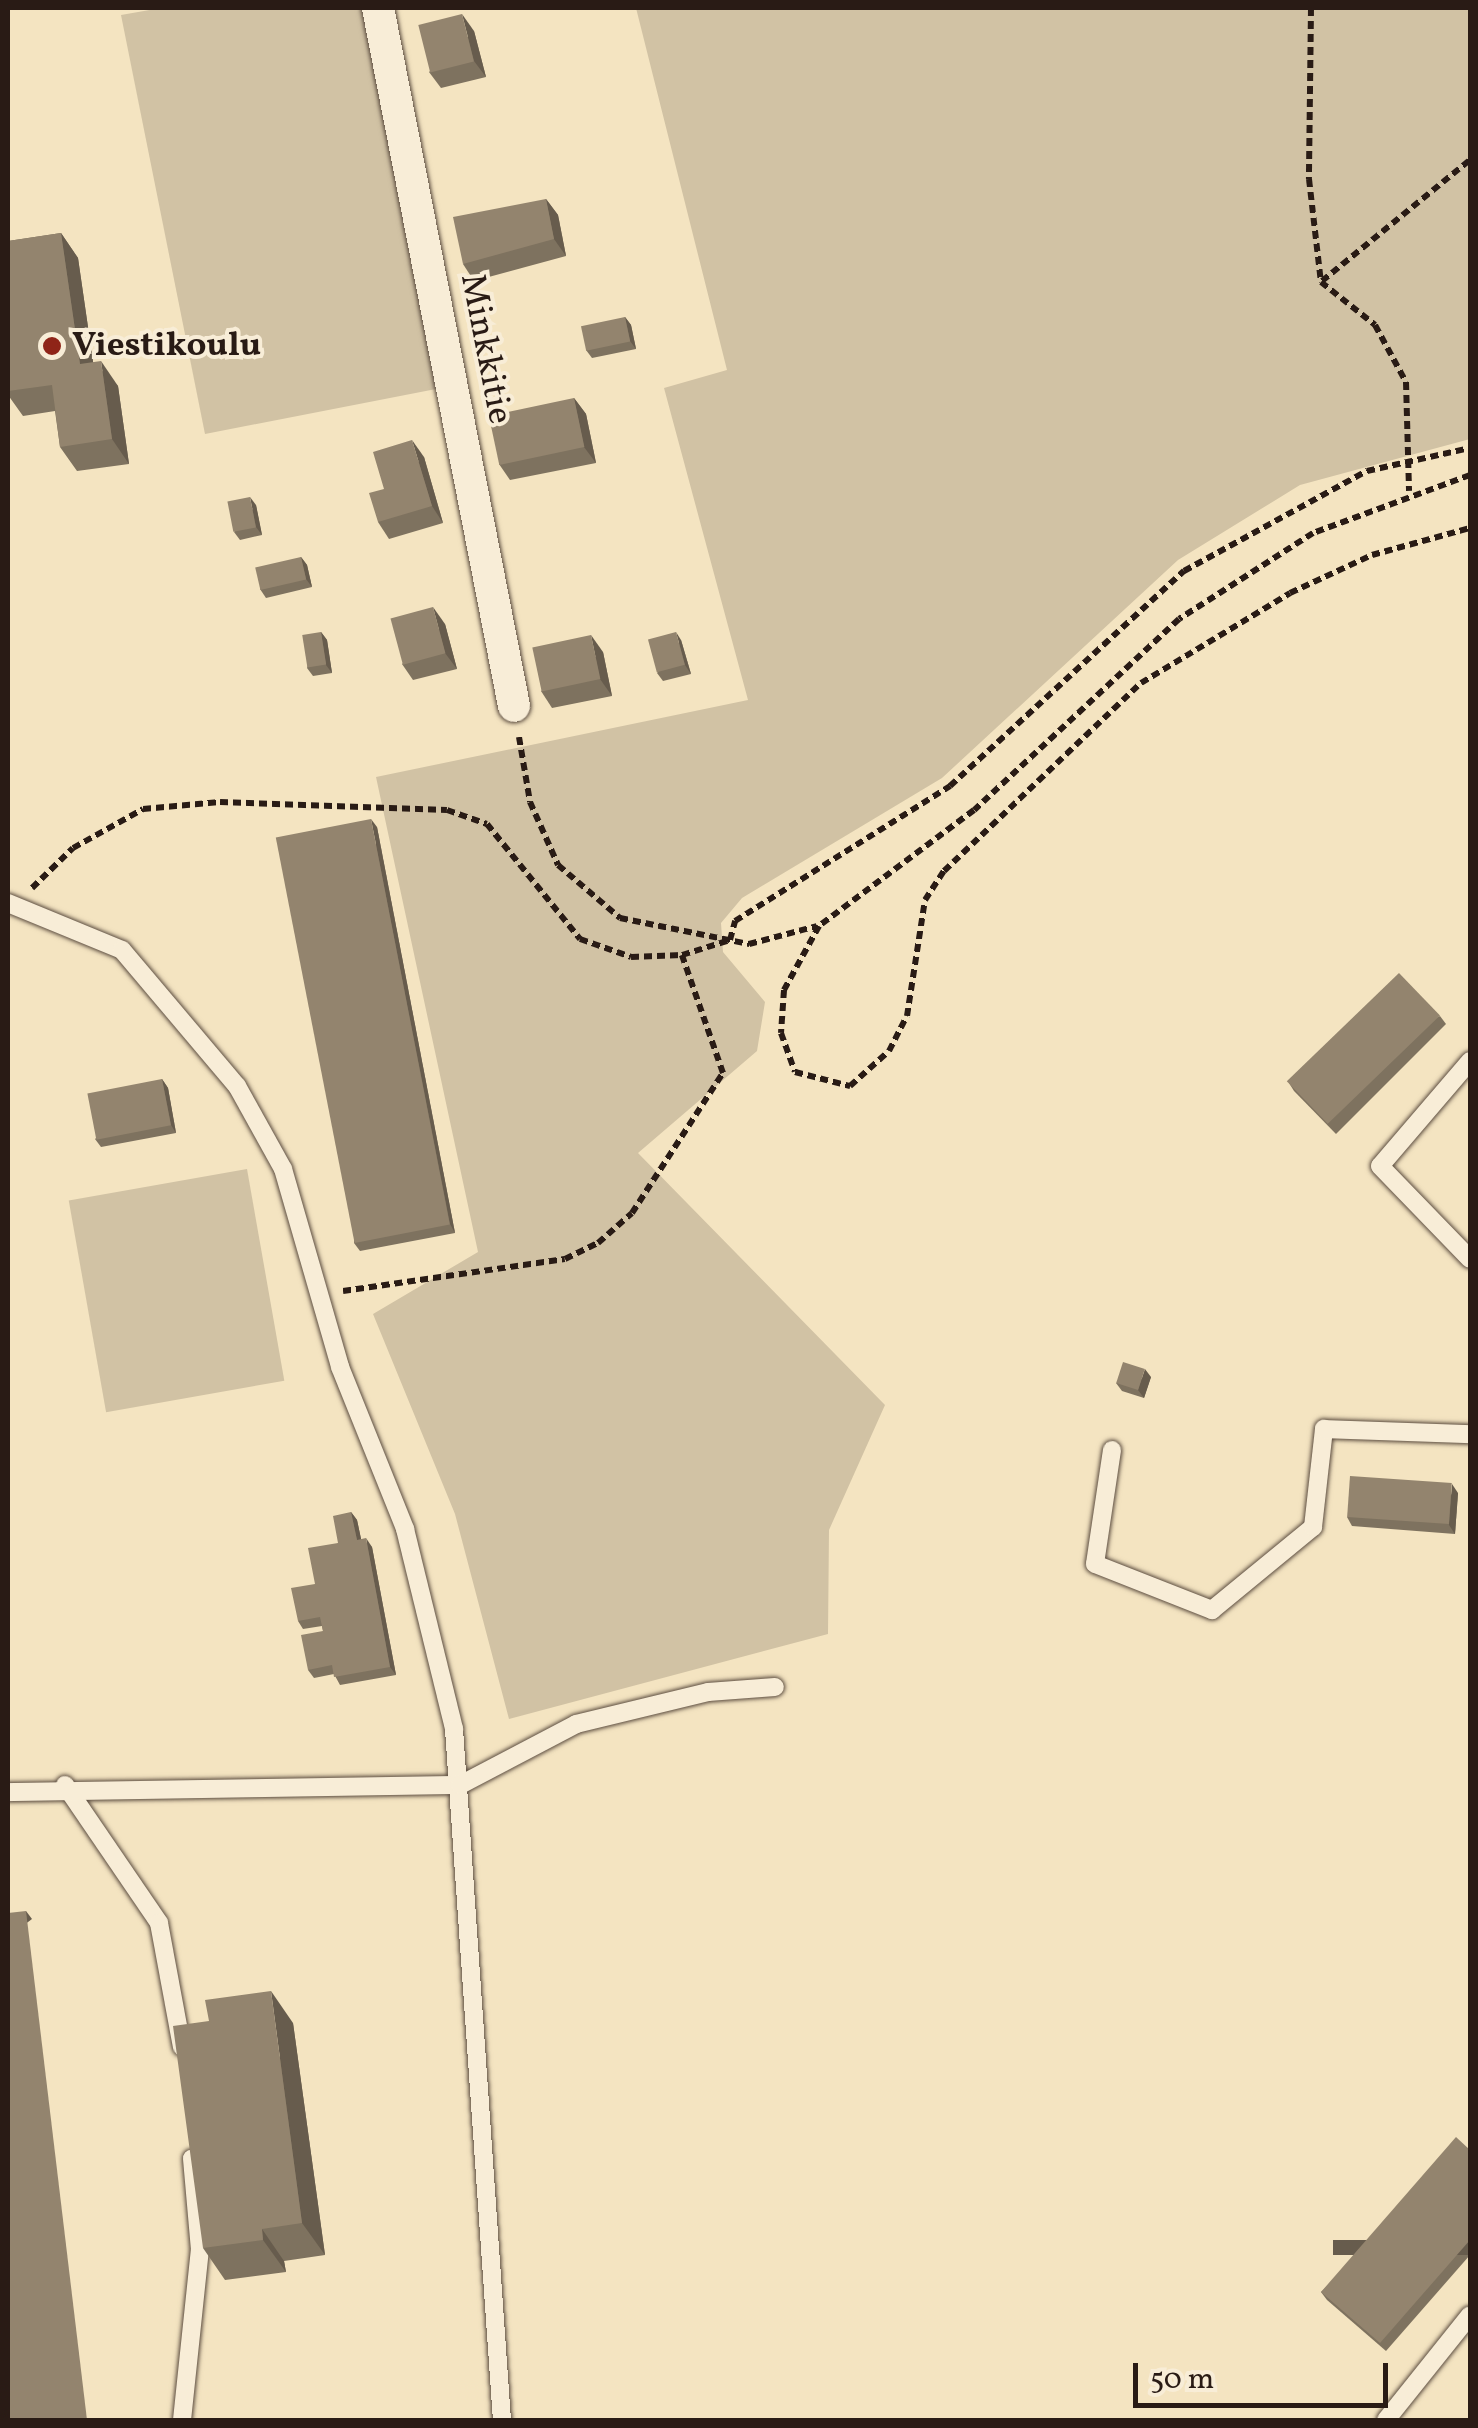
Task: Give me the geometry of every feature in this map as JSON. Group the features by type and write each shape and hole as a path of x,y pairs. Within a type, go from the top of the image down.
{"street":[{"name":"Minkkitie","path":"378,8 514,706"}],"lane":[{"path":"14,904 122,950 178,1006 263,1127 427,1601 460,1785 502,2420"},
{"path":"1470,1061 1380,1166 1470,1259"},
{"path":"1112,1450 1095,1564 1212,1610 1312,1527 1324,1429 1470,1434"},
{"path":"8,1792 65,1785 460,1785 576,1724 708,1692 775,1687"},
{"path":"65,1785 159,1922 176,1978 184,2075"},
{"path":"182,2420 200,2250 190,2134"},
{"path":"1386,2420 1470,2315"}],"path":[{"path":"1311,8 1310,179 1320,282 1375,325 1406,382 1408,491"},
{"path":"1320,282 1470,160"},
{"path":"730,940 735,921 950,786 1184,571 1315,494 1408,461 1470,448"},
{"path":"514,706 530,802 558,865 620,918 750,944 819,926 974,810 1180,618 1313,534 1408,491 1470,475"},
{"path":"819,926 784,990 780,1033 795,1072 850,1086 889,1051 906,1016 925,900 944,871 1141,684 1203,639 1339,570 1470,528"},
{"path":"14,904 73,848 144,809 220,802 447,810 487,824 580,939 630,957 682,955 730,940"},
{"path":"321,1294 565,1259 632,1213 722,1073 682,955"}],"shaded area":[{"path":"161,8 364,8 436,389 205,434 121,15"},
{"path":"636,8 1470,8 1470,439 1300,485 1178,560 942,778 742,898 721,923 723,952 765,1002 757,1051 638,1153 885,1405 829,1530 828,1634 509,1719 455,1514 373,1314 478,1252 376,777 748,700 664,388 727,370"},
{"path":"247,1169 284,1381 106,1412 69,1200"}],"building":[{"path":"462,14 474,62 430,72 418,25"},
{"path":"546,199 554,239 463,264 453,217"},
{"name":"Viestikoulu","path":"61,233 80,364 101,361 112,439 60,447 52,385 8,391 8,241"},
{"path":"625,317 630,341 586,351 581,326"},
{"path":"574,398 584,447 499,465 489,416"},
{"path":"412,440 432,506 378,522 369,493 384,489 373,452"},
{"path":"250,497 256,527 233,532 227,501"},
{"path":"301,557 306,579 260,590 255,568"},
{"path":"433,607 445,653 403,665 390,618"},
{"path":"321,632 326,665 307,668 302,635"},
{"path":"676,632 685,665 657,672 648,640"},
{"path":"591,635 600,679 542,691 532,647"},
{"path":"371,819 450,1224 355,1243 276,838"},
{"path":"1399,973 1440,1015 1328,1124 1287,1081"},
{"path":"162,1079 171,1125 96,1140 87,1094"},
{"path":"1123,1362 1145,1369 1138,1390 1116,1383"},
{"path":"1350,1476 1452,1483 1449,1524 1347,1517"},
{"path":"351,1512 357,1540 366,1538 390,1667 334,1677 332,1665 308,1670 301,1635 323,1631 320,1617 298,1621 291,1588 315,1584 308,1548 338,1543 333,1516"},
{"path":"26,1911 87,2420 8,2420 8,1913"},
{"path":"271,1991 302,2223 262,2229 263,2240 203,2248 173,2026 209,2021 205,2000"},
{"path":"1456,2137 1470,2150 1470,2240 1380,2343 1321,2292"}],"place":[{"name":"Viestikoulu","path":"52,346"}]}
